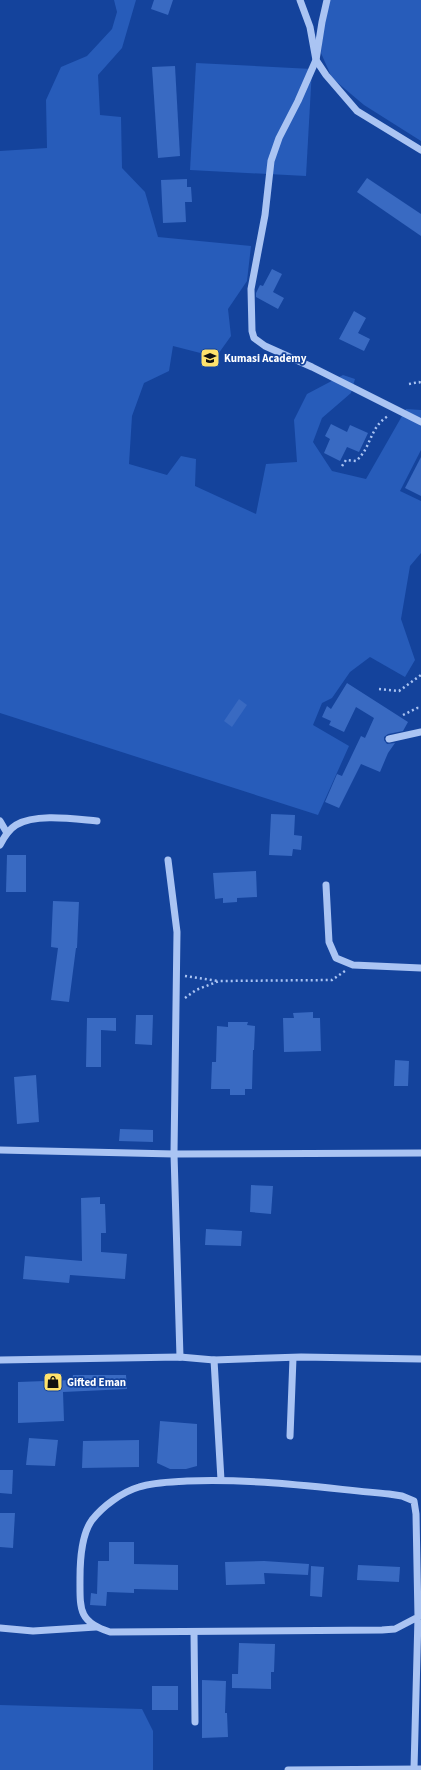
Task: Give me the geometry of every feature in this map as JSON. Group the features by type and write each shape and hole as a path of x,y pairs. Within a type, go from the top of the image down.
{"street":[{"path":"300,0 310,27 316,60 326,75 357,111 421,150"},
{"path":"327,0 316,60 298,101 279,138 271,161 265,215 251,289 252,331 254,338 265,346 312,367 421,422"},
{"path":"389,739 421,732"},
{"path":"0,845 7,833 16,825 49,818 97,820"},
{"path":"0,821 7,833"},
{"path":"168,860 177,932 174,1154 180,1357"},
{"path":"326,884 329,942 336,958 353,965 421,968"},
{"path":"0,1150 174,1154 421,1153"},
{"path":"0,1360 180,1357 214,1360 293,1358 421,1359"},
{"path":"290,1436 293,1358"},
{"path":"214,1360 222,1480"},
{"path":"96,1628 83,1615 80,1600 80,1567 84,1537 92,1521 119,1496 138,1487 154,1483 222,1480 389,1494 402,1496 414,1501 416,1514 419,1616 418,1769 288,1770"},
{"path":"0,1628 33,1631 96,1628 110,1632 382,1630 395,1629 419,1616"},
{"path":"194,1632 195,1722"}],"path":[{"path":"408,384 421,383"},
{"path":"342,466 346,460 356,461 360,457 368,444 373,429 384,418 397,410"},
{"path":"380,689 399,691 421,675"},
{"path":"403,715 417,708 421,708"},
{"path":"176,976 219,981 332,980 353,965"},
{"path":"175,1004 196,990 219,981"}],"shaded area":[{"path":"114,0 136,0 122,48 98,75 100,115 121,117 122,168 145,192 158,237 251,246 247,281 228,309 231,336 216,357 173,346 169,371 144,383 132,416 129,464 167,475 181,456 196,459 195,486 256,514 266,464 297,462 294,420 307,394 343,375 355,379 351,393 322,418 313,442 332,471 366,479 406,409 421,410 421,450 400,491 421,501 421,553 410,566 401,619 415,660 405,677 370,657 350,672 332,698 322,703 313,725 349,746 318,815 0,713 0,151 47,148 46,100 61,67 87,56 112,29 117,12"},
{"path":"326,0 421,0 421,141 364,105 332,78 321,53"},
{"path":"196,63 312,69 306,176 190,170"},
{"path":"0,1705 142,1709 153,1731 153,1770 0,1770"}],"building":[{"path":"154,0 173,0 168,15 151,9"},
{"path":"175,66 180,156 158,158 152,67"},
{"path":"367,178 421,214 421,236 357,192"},
{"path":"187,179 187,187 191,187 192,202 185,202 186,222 163,223 161,180"},
{"path":"272,269 282,274 273,292 284,298 278,309 256,297 256,293 260,285 263,286"},
{"path":"354,311 366,318 358,333 370,339 364,351 339,339"},
{"path":"331,424 347,432 350,425 368,433 359,452 347,447 340,461 324,453 330,439 325,436"},
{"path":"421,457 421,496 405,488"},
{"path":"347,683 408,722 403,731 388,734 384,737 387,744 395,743 388,753 380,772 361,764 339,808 325,802 337,774 342,776 361,736 365,738 374,718 356,707 344,732 329,725 331,721 322,717 327,706 331,709"},
{"path":"239,699 247,705 232,727 224,721"},
{"path":"271,814 295,815 294,835 302,836 301,850 293,849 292,856 269,855"},
{"path":"7,855 26,855 26,892 6,892"},
{"path":"256,871 257,897 237,898 237,902 223,903 223,898 215,899 213,873"},
{"path":"53,901 79,902 77,948 69,1002 51,1000 58,948 51,947"},
{"path":"313,1012 313,1018 320,1018 321,1051 284,1052 283,1018 294,1018 293,1013"},
{"path":"136,1015 153,1015 152,1045 135,1044"},
{"path":"87,1018 116,1018 116,1031 101,1030 101,1067 86,1067"},
{"path":"228,1022 248,1022 247,1025 255,1026 252,1089 245,1089 245,1095 230,1095 230,1089 211,1089 212,1062 216,1062 217,1026 228,1027"},
{"path":"395,1060 409,1061 408,1086 394,1086"},
{"path":"36,1075 39,1122 17,1124 14,1077"},
{"path":"120,1129 153,1130 153,1142 119,1141"},
{"path":"251,1185 273,1186 271,1214 250,1212"},
{"path":"100,1197 100,1204 105,1204 106,1233 101,1233 101,1252 127,1254 125,1279 70,1275 69,1283 23,1279 25,1256 82,1261 81,1198"},
{"path":"206,1229 242,1231 241,1246 205,1245"},
{"path":"73,1375 126,1375 127,1389 63,1392 64,1421 18,1423 18,1382 72,1380"},
{"path":"160,1421 197,1424 197,1466 186,1469 170,1469 157,1463"},
{"path":"29,1438 58,1440 55,1466 26,1465"},
{"path":"139,1440 139,1467 82,1468 83,1441"},
{"path":"0,1470 13,1470 12,1494 0,1493"},
{"path":"0,1513 15,1513 13,1548 0,1547"},
{"path":"109,1542 134,1542 134,1564 178,1565 178,1590 134,1589 134,1593 107,1592 106,1606 90,1605 91,1593 97,1594 98,1561 109,1561"},
{"path":"264,1561 309,1564 308,1575 264,1573 265,1584 226,1585 225,1562"},
{"path":"358,1565 400,1567 399,1582 357,1580"},
{"path":"311,1566 324,1567 322,1597 310,1596"},
{"path":"239,1643 275,1644 274,1672 271,1672 271,1689 232,1688 232,1674 238,1674"},
{"path":"202,1680 226,1681 225,1713 227,1713 228,1737 202,1738"},
{"path":"152,1686 178,1686 178,1710 152,1710"}],"place":[{"name":"Kumasi Academy","path":"210,358"},
{"name":"Gifted Eman","path":"53,1382"}]}
